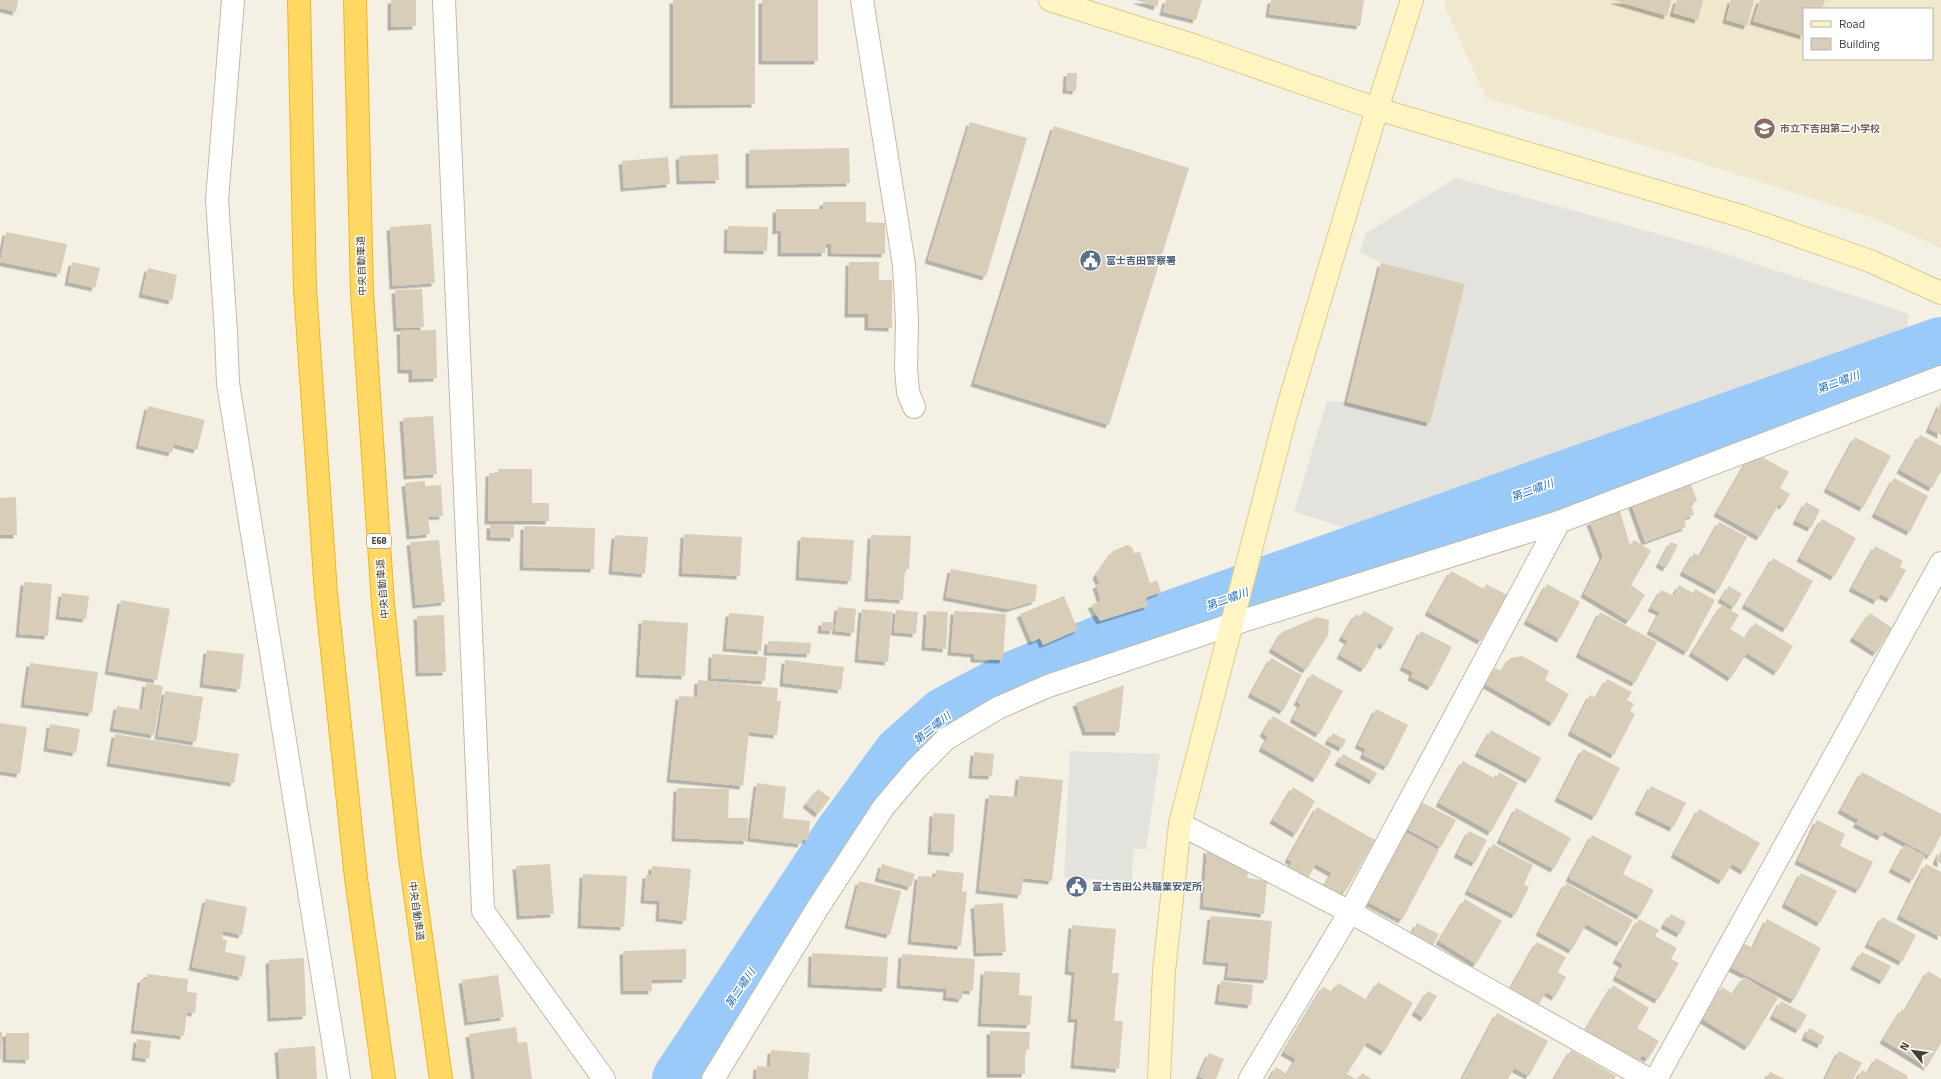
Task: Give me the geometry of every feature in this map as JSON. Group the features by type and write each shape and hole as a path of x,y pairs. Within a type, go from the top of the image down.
{"highway":[{"path":"299,0 305,289 326,593 356,878 384,1079"},
{"name":"中央自動車道","path":"355,0 362,292 383,604 410,858 441,1079"}],"street":[{"path":"233,0 216,200 226,332 228,383 339,1079"},
{"path":"444,0 483,911 604,1079"},
{"path":"862,0 904,265 907,321 906,368 908,392 914,407"},
{"path":"1050,0 1196,46 1377,109 1741,216 1870,261 1941,293"},
{"path":"1159,1079 1164,971 1180,824 1287,410 1377,109 1412,0"},
{"path":"713,1079 817,909 883,808 915,770 946,739 998,708 1048,686 1235,614 1559,522 1941,377"},
{"path":"1250,1079 1350,912 1559,522"},
{"path":"1656,1079 1941,563"},
{"path":"1180,824 1350,912 1648,1079"}],"shaded area":[{"name":"市立下吉田第二小学校","path":"1446,0 1941,0 1941,248 1873,218 1686,158 1486,98 1444,5"},
{"path":"1456,178 1705,247 1909,314 1906,337 1608,459 1597,451 1353,530 1294,512 1327,401 1347,402 1430,422 1465,284 1381,263 1360,252 1366,233"},
{"path":"1070,751 1160,754 1146,849 1133,849 1132,881 1064,878"}],"building":[{"path":"0,0 18,0 16,12 0,8"},
{"path":"391,0 416,0 416,26 391,27"},
{"path":"673,0 755,0 755,104 673,105"},
{"path":"762,0 818,0 818,61 762,61"},
{"path":"1136,0 1159,0 1157,7"},
{"path":"1166,0 1202,0 1196,20 1163,12"},
{"path":"1271,0 1364,0 1360,26 1269,14"},
{"path":"1613,0 1671,0 1667,16"},
{"path":"1677,0 1703,0 1698,20 1673,13"},
{"path":"1731,0 1754,0 1747,26 1726,20"},
{"path":"1760,0 1825,0 1822,8 1803,8 1803,36 1753,21"},
{"path":"1067,73 1077,73 1076,91 1066,90"},
{"path":"970,122 1027,138 986,277 928,260"},
{"path":"1054,126 1189,168 1109,425 974,383"},
{"path":"849,148 850,183 749,185 749,150"},
{"path":"718,154 719,180 680,181 679,156"},
{"path":"668,157 670,184 624,188 622,161"},
{"path":"823,202 866,202 866,222 885,223 885,254 831,253 831,244 826,244 825,253 781,253 781,230 776,231 776,209 823,209"},
{"path":"431,224 435,283 393,286 390,227"},
{"path":"728,226 768,227 767,251 727,250"},
{"path":"6,232 67,244 60,274 0,262"},
{"path":"72,262 100,268 95,288 68,282"},
{"path":"849,262 879,262 879,280 892,280 892,328 868,327 868,314 848,314"},
{"path":"1381,263 1465,284 1430,423 1347,402"},
{"path":"148,268 177,275 172,301 142,294"},
{"path":"422,289 424,327 397,328 395,290"},
{"path":"436,330 437,378 412,379 412,370 401,370 400,331"},
{"path":"1941,402 1941,435 1929,429"},
{"path":"148,406 205,420 197,450 174,444 172,453 139,445"},
{"path":"433,416 437,474 407,476 403,418"},
{"path":"1920,435 1941,446 1941,471 1932,488 1900,470"},
{"path":"1855,437 1891,456 1863,508 1827,489"},
{"path":"1762,457 1789,472 1780,488 1790,494 1783,506 1779,504 1760,537 1717,513 1747,461"},
{"path":"498,469 532,469 532,503 549,503 549,521 488,521 489,473 498,473"},
{"path":"1894,478 1928,496 1910,532 1875,514"},
{"path":"425,481 425,486 441,485 443,516 428,517 430,534 410,536 405,483"},
{"path":"1690,482 1697,501 1691,504 1694,515 1684,518 1686,527 1645,542 1631,503"},
{"path":"16,497 17,535 0,535 0,498"},
{"path":"1806,502 1820,510 1811,528 1796,521"},
{"path":"1620,511 1630,545 1634,540 1651,551 1631,585 1645,595 1629,621 1584,594 1603,556 1590,522"},
{"path":"1822,519 1856,538 1834,577 1800,558"},
{"path":"1719,522 1747,537 1718,591 1683,572 1694,553 1700,556"},
{"path":"490,525 514,525 514,538 490,537"},
{"path":"524,526 595,528 594,569 523,567"},
{"path":"684,534 742,537 740,576 682,573"},
{"path":"615,535 648,537 645,574 612,571"},
{"path":"871,535 911,536 909,569 905,569 903,600 868,598"},
{"path":"801,537 854,540 851,581 799,577"},
{"path":"439,540 445,602 416,605 410,542"},
{"path":"1671,542 1678,545 1666,568 1659,564"},
{"path":"1127,545 1132,547 1134,553 1140,552 1150,583 1157,580 1161,592 1146,598 1148,606 1100,621 1091,605 1101,601 1096,585 1100,584 1096,575 1113,551"},
{"path":"1875,546 1903,561 1900,567 1906,570 1890,599 1880,594 1877,601 1852,588"},
{"path":"1773,558 1813,581 1786,629 1745,605"},
{"path":"951,569 1037,585 1035,601 1008,609 946,597"},
{"path":"1451,571 1484,589 1486,584 1507,595 1481,641 1428,612"},
{"path":"24,582 52,584 48,636 19,634"},
{"path":"1547,584 1580,602 1560,639 1527,621"},
{"path":"1679,585 1693,593 1695,589 1715,600 1687,652 1650,631 1660,612 1651,608 1661,590 1674,596"},
{"path":"1729,586 1742,594 1734,607 1721,599"},
{"path":"62,593 89,596 86,619 59,616"},
{"path":"1064,596 1078,630 1043,645 1040,638 1032,642 1020,614"},
{"path":"121,600 170,609 157,680 108,671"},
{"path":"1722,605 1739,615 1730,629 1745,638 1755,623 1793,646 1777,672 1747,653 1731,678 1692,653"},
{"path":"838,607 856,609 854,633 835,631"},
{"path":"862,609 892,612 888,662 858,659"},
{"path":"896,610 918,612 916,634 894,632"},
{"path":"927,611 948,612 946,649 925,647"},
{"path":"954,611 1006,614 1003,660 974,659 974,654 951,652"},
{"path":"1364,611 1394,628 1384,646 1379,643 1364,669 1340,655 1348,641 1342,637 1356,614 1360,617"},
{"path":"1600,612 1657,642 1635,683 1579,654"},
{"path":"729,613 764,616 761,651 726,648"},
{"path":"1870,613 1892,628 1876,653 1853,638"},
{"path":"444,615 446,672 419,673 417,616"},
{"path":"1317,617 1329,620 1328,635 1306,670 1272,649 1282,632"},
{"path":"642,620 688,623 685,676 639,674"},
{"path":"822,622 834,622 833,631 821,630"},
{"path":"1421,631 1452,647 1431,687 1411,677 1413,672 1403,667"},
{"path":"768,641 811,643 810,654 767,652"},
{"path":"207,650 244,654 240,689 203,684"},
{"path":"712,654 767,657 765,681 711,678"},
{"path":"1522,656 1549,671 1545,680 1569,694 1553,723 1485,684 1495,668 1502,671 1510,658"},
{"path":"1271,658 1302,675 1283,711 1251,694"},
{"path":"785,660 844,667 841,690 783,683"},
{"path":"30,663 98,672 92,713 24,704"},
{"path":"1312,674 1343,691 1319,734 1293,719 1301,704 1297,702"},
{"path":"1607,679 1632,692 1627,700 1634,704 1630,711 1635,714 1614,755 1571,732 1590,695 1596,698"},
{"path":"698,680 778,688 777,701 781,701 777,735 749,732 743,786 670,779 679,696 697,697"},
{"path":"146,683 163,686 154,735 113,728 117,706 142,710"},
{"path":"1124,685 1119,732 1086,732 1076,703"},
{"path":"165,691 203,697 196,742 158,736"},
{"path":"1376,709 1408,725 1387,767 1363,755 1366,749 1358,745"},
{"path":"1273,716 1332,751 1316,779 1262,748 1268,737 1263,733"},
{"path":"0,723 27,727 20,774 0,771"},
{"path":"50,724 80,729 76,753 47,748"},
{"path":"1491,730 1541,758 1529,780 1478,753"},
{"path":"1333,733 1346,740 1342,748 1328,741"},
{"path":"115,734 239,754 234,783 110,763"},
{"path":"1583,749 1620,768 1595,817 1558,798"},
{"path":"974,752 994,754 992,776 972,775"},
{"path":"1343,754 1377,773 1373,781 1338,762"},
{"path":"1463,761 1496,779 1499,772 1518,783 1491,832 1439,803"},
{"path":"1862,772 1941,814 1941,835 1930,856 1884,831 1881,837 1856,824 1859,820 1841,810"},
{"path":"1019,776 1063,780 1052,881 1023,878 1021,895 979,890 989,795 1017,797"},
{"path":"757,783 786,787 783,818 810,821 808,840 802,839 801,844 750,838"},
{"path":"1651,786 1686,803 1673,828 1638,811"},
{"path":"1293,787 1315,801 1296,834 1273,820"},
{"path":"677,788 729,789 728,818 748,818 747,841 675,838"},
{"path":"818,789 830,798 818,814 806,804"},
{"path":"1421,802 1456,820 1441,847 1407,829"},
{"path":"1317,807 1375,840 1345,892 1342,890 1338,897 1323,888 1332,873 1316,864 1308,878 1289,867 1292,862 1288,859"},
{"path":"1516,808 1571,838 1554,869 1500,840"},
{"path":"1699,809 1760,843 1744,871 1732,864 1722,881 1674,854"},
{"path":"933,813 955,814 953,853 931,851"},
{"path":"1817,820 1845,834 1840,846 1873,862 1859,890 1798,861"},
{"path":"1469,831 1487,840 1475,863 1457,854"},
{"path":"1405,832 1439,850 1402,920 1368,902"},
{"path":"1592,835 1632,856 1623,874 1654,890 1640,916 1569,878"},
{"path":"1493,844 1533,865 1524,884 1529,887 1515,915 1468,891"},
{"path":"1905,845 1925,856 1913,880 1892,869"},
{"path":"1207,849 1249,868 1247,878 1267,881 1264,914 1203,906"},
{"path":"1941,850 1941,864 1936,861"},
{"path":"550,864 554,914 520,916 516,866"},
{"path":"882,864 915,874 911,887 878,878"},
{"path":"1926,864 1941,872 1941,937 1900,916"},
{"path":"652,866 691,869 686,921 659,918 660,901 644,900 646,875 651,875"},
{"path":"936,870 964,873 962,891 967,892 961,946 911,941 918,876 935,877"},
{"path":"1801,873 1837,891 1820,923 1785,904"},
{"path":"583,874 627,876 624,927 581,925"},
{"path":"859,881 901,891 890,935 848,925"},
{"path":"1566,883 1633,920 1620,943 1586,924 1572,950 1539,932"},
{"path":"206,899 247,907 242,935 223,931 222,939 227,940 225,952 246,956 242,977 192,967"},
{"path":"1465,899 1502,921 1476,964 1439,941"},
{"path":"1003,903 1006,952 977,953 974,905"},
{"path":"1671,914 1686,922 1680,934 1664,925"},
{"path":"1211,916 1272,921 1267,980 1227,977 1229,963 1206,961"},
{"path":"1882,917 1916,935 1902,962 1868,944"},
{"path":"1639,919 1659,930 1655,936 1677,948 1671,959 1679,963 1658,1000 1616,977 1623,964 1616,960"},
{"path":"1767,919 1821,948 1794,1000 1730,967 1743,943 1753,948"},
{"path":"1417,923 1439,934 1433,946 1411,935"},
{"path":"1072,925 1116,929 1112,973 1119,973 1114,1021 1123,1021 1119,1069 1074,1065 1078,1019 1071,1019 1075,972 1068,971"},
{"path":"1537,942 1566,957 1558,972 1566,977 1555,997 1546,992 1536,1009 1508,993"},
{"path":"686,949 686,979 652,980 652,991 624,991 623,951"},
{"path":"1862,952 1891,966 1883,981 1854,966"},
{"path":"812,953 888,957 886,988 811,984"},
{"path":"902,954 975,959 973,991 963,990 962,999 946,997 947,989 900,985"},
{"path":"304,958 306,1016 271,1018 269,960"},
{"path":"984,971 1020,973 1019,995 1032,996 1030,1025 981,1023"},
{"path":"1928,971 1941,979 1941,1043 1927,1067 1883,1040 1902,1009 1905,1011"},
{"path":"147,974 188,979 187,992 197,993 195,1013 187,1012 184,1036 134,1030 141,979 147,979"},
{"path":"498,975 504,1017 468,1022 462,980"},
{"path":"1744,977 1778,998 1748,1047 1702,1019 1722,987 1733,994"},
{"path":"1221,981 1253,985 1251,1005 1218,1001"},
{"path":"1378,982 1413,1003 1384,1052 1367,1042 1347,1074 1356,1079 1269,1079 1276,1067 1287,1074 1296,1059 1284,1052 1323,987 1333,992 1338,983 1367,1000"},
{"path":"1613,985 1649,1008 1637,1028 1659,1041 1648,1059 1642,1055 1637,1063 1585,1031"},
{"path":"1428,991 1437,996 1424,1018 1415,1012"},
{"path":"1781,1001 1807,1015 1799,1030 1773,1016"},
{"path":"1497,1013 1548,1041 1529,1076 1514,1068 1508,1079 1462,1079"},
{"path":"516,1027 518,1043 527,1042 532,1079 475,1079 469,1034"},
{"path":"1809,1028 1824,1036 1821,1045 1805,1037"},
{"path":"990,1031 1030,1032 1029,1050 1025,1049 1025,1074 990,1074"},
{"path":"0,1032 2,1032 1,1060 0,1060"},
{"path":"6,1033 29,1033 29,1060 6,1059"},
{"path":"137,1039 151,1041 149,1059 135,1057"},
{"path":"315,1046 317,1079 280,1079 278,1049"},
{"path":"771,1050 810,1053 808,1079 756,1079 757,1066 770,1067"},
{"path":"1571,1050 1616,1076 1614,1079 1554,1079"},
{"path":"1839,1051 1862,1063 1853,1079 1825,1079"},
{"path":"1209,1053 1224,1059 1216,1079 1205,1079 1199,1076"},
{"path":"1876,1058 1908,1076 1907,1079 1857,1079 1862,1070 1868,1073"},
{"path":"1770,1072 1785,1079 1766,1079"},
{"path":"1362,1073 1372,1079 1358,1079"}],"waterway":[{"name":"第二嘯川","path":"680,1079 843,833 901,754 945,715 1011,680 1099,644 1941,345"}],"place":[{"name":"市立下吉田第二小学校","path":"1764,128"},
{"name":"富士吉田警察署","path":"1091,260"},
{"name":"富士吉田公共職業安定所","path":"1076,886"}]}
